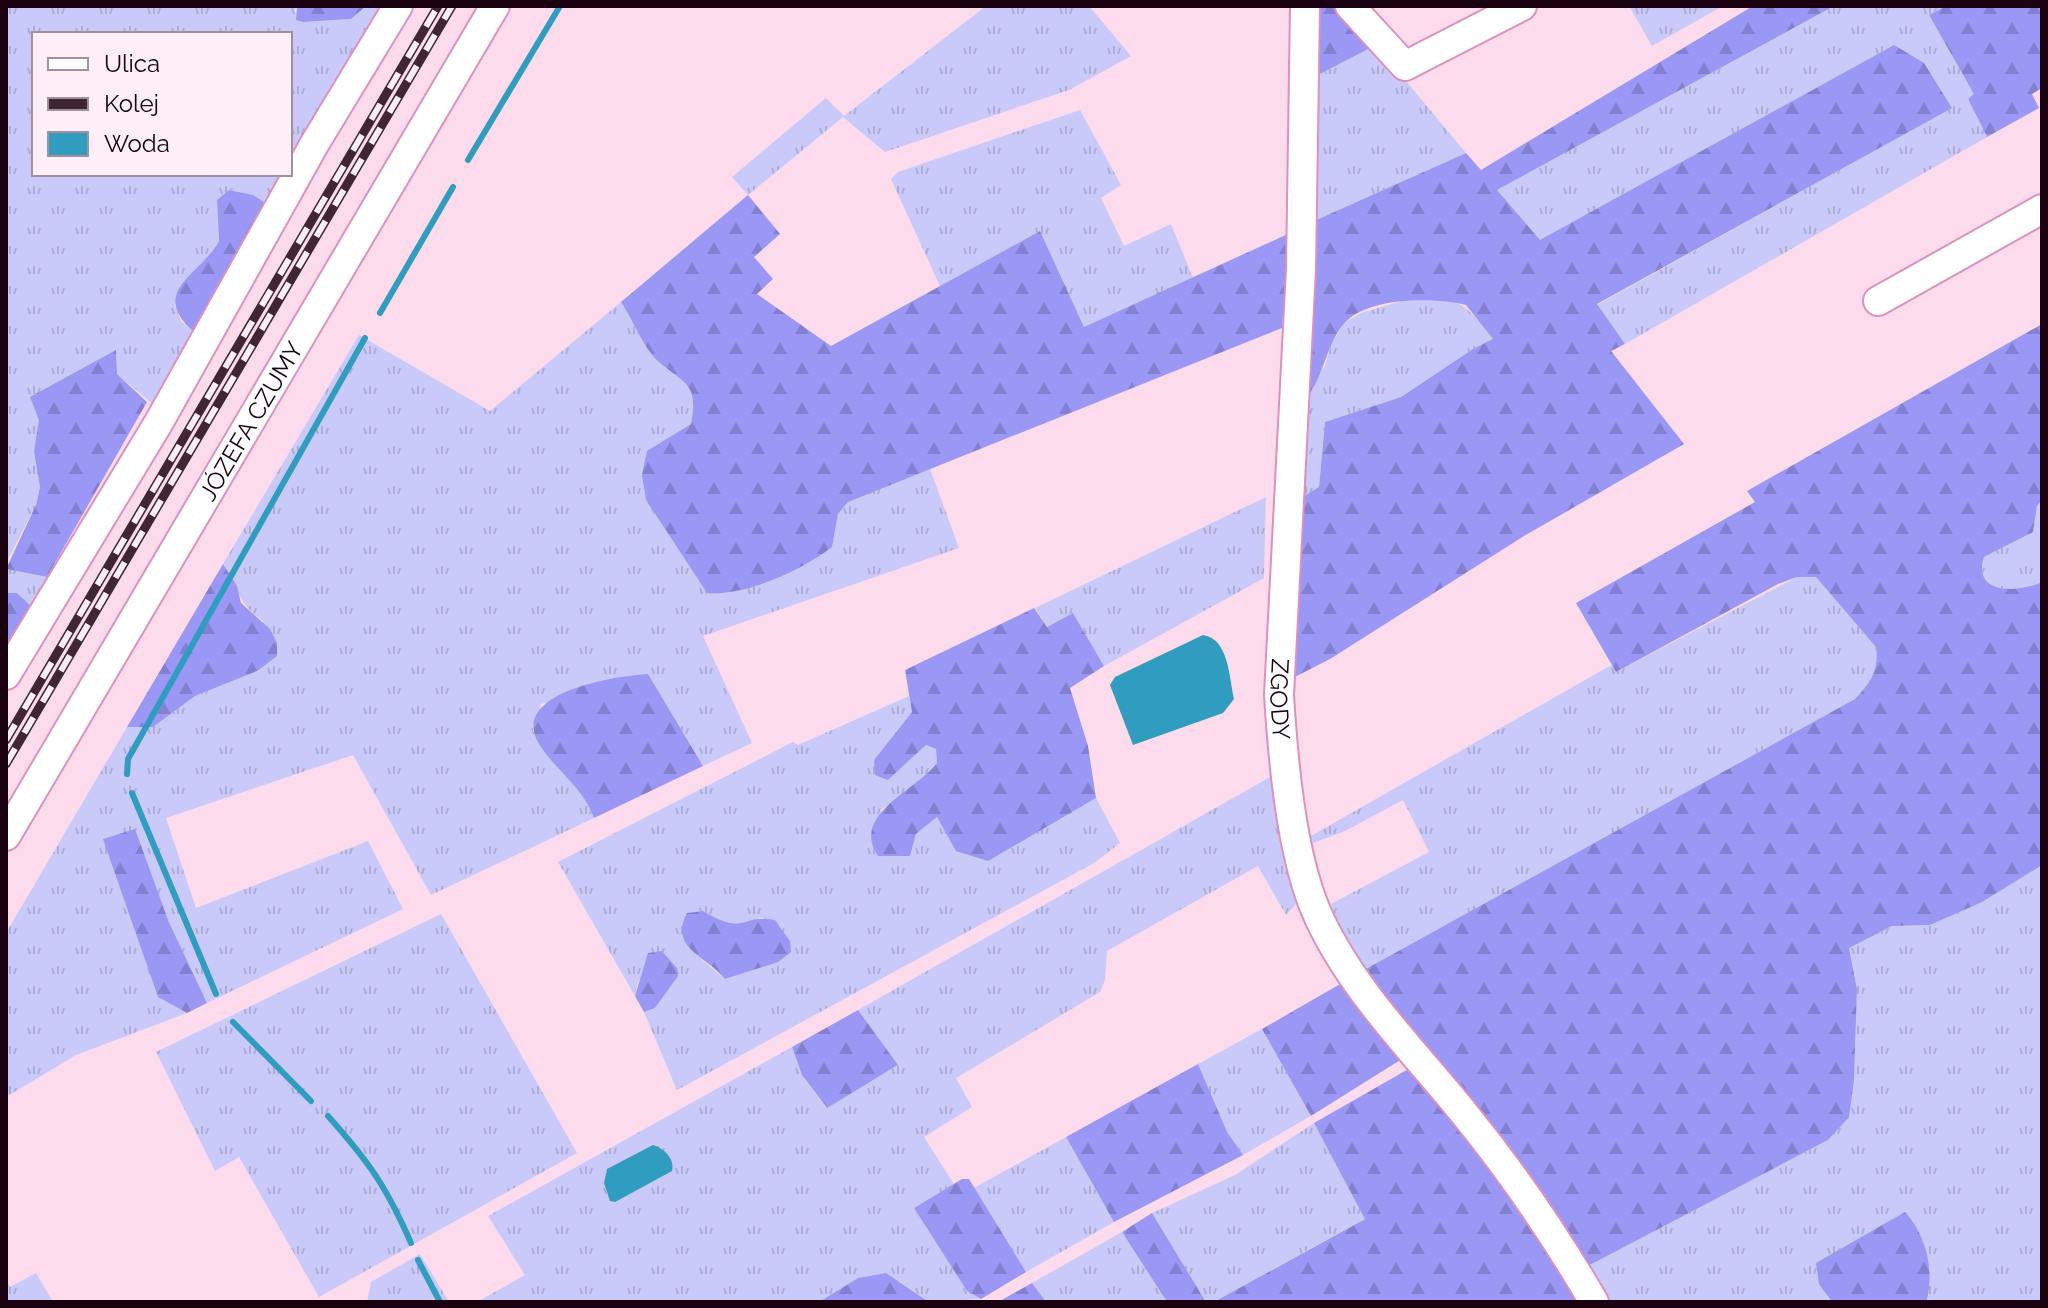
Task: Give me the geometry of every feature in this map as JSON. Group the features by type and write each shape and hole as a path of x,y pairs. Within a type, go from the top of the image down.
{"street":[{"path":"6,675 159,422 315,143 398,6"},
{"name":"JÓZEFA CZUMY","path":"6,836 495,6"},
{"name":"ZGODY","path":"1305,6 1301,269 1279,695 1282,746 1302,857 1316,911 1355,978 1529,1197 1594,1302"},
{"path":"1350,6 1405,66 1430,57 1522,6"},
{"path":"1878,301 2042,209"}],"green space":[{"path":"6,6 297,6 294,11 303,22 351,19 366,6 386,6 292,162 292,32 32,32 32,176 284,176 269,205 253,195 229,190 217,200 219,241 175,305 181,321 195,333 160,410 117,374 116,351 39,420 35,451 40,487 36,505 6,563"},
{"path":"297,6 366,6 351,19 303,22 296,20"},
{"path":"986,6 1089,6 1131,56 1069,90 885,152 843,117 748,195 732,177 826,98 844,116"},
{"path":"1315,6 1342,6 1376,45 1314,77"},
{"path":"1629,6 1723,6 1652,46"},
{"path":"1753,6 1834,6 1497,190 1540,240 1894,45 1924,63 1952,108 1597,304 1625,344 1611,351 1684,444 1524,536 1330,659 1285,682 1298,500 1319,487 1325,422 1401,397 1493,339 1466,305 1419,300 1383,304 1352,316 1342,326 1315,385 1310,393 1304,393 1314,221 1466,153 1481,170"},
{"path":"1834,6 1946,6 1929,15 1975,95 1968,99 1987,137 1625,344 1597,305 1951,108 1894,45 1540,241 1497,190"},
{"path":"1946,6 2042,6 2042,88 2032,94 2039,108 1987,137 1968,99 1974,94 1929,15"},
{"path":"1376,45 1466,153 1314,221 1314,77"},
{"path":"1080,110 1121,185 1101,198 1124,246 1171,224 1193,278 1084,327 1040,231 940,286 891,179 898,172"},
{"path":"229,190 253,195 269,205 195,333 181,318 176,295 219,241 217,200"},
{"path":"748,195 780,234 754,257 773,279 757,294 831,346 1040,231 1084,327 1290,233 1282,328 848,502 838,514 832,547 820,556 789,573 755,586 738,591 707,593 646,500 642,475 647,451 691,424 691,392 682,380 653,356 621,302"},
{"path":"1436,299 1457,303 1474,316 1494,340 1473,349 1401,397 1325,422 1319,488 1298,500 1304,393 1325,366 1331,345 1344,323 1361,313 1405,300"},
{"path":"621,302 653,356 683,380 691,392 691,424 654,454 645,475 644,487 646,500 707,593 738,591 755,586 820,556 832,547 838,514 848,502 929,466 959,548 703,636 752,743 703,766 648,674 541,704 533,731 588,801 594,818 431,895 353,755 166,818 196,908 368,841 403,909 207,1003 168,920 104,839 158,997 187,1013 76,1055 6,1097 6,933 127,727 153,727 195,696 257,671 263,621 244,602 223,564 359,335 490,411"},
{"path":"2042,324 2042,500 2037,506 2033,532 1984,557 1982,569 1991,585 2000,588 2021,588 2042,582 2042,865 1982,902 1930,925 1892,926 1849,948 1857,989 1854,1080 1849,1117 1828,1140 1586,1267 1506,1142 1364,970 1855,699 1873,676 1876,647 1816,577 1797,577 1778,584 1616,672 1576,603 1755,502 1747,491"},
{"path":"116,350 117,374 147,402 47,577 6,569 36,505 40,487 34,451 39,420 30,397"},
{"path":"1266,497 1264,578 1104,666 1073,613 1047,627 1035,608"},
{"path":"2042,500 2042,582 2010,589 1991,585 1982,569 1984,557 2033,532 2037,506"},
{"path":"223,564 237,586 241,603 270,629 277,643 277,656 257,671 195,696 153,727 127,727"},
{"path":"6,569 47,577 31,606 17,593 6,593"},
{"path":"1797,577 1816,577 1876,647 1873,676 1855,699 1364,970 1340,929 1331,904 1429,852 1403,800 1345,831 1313,843 1311,836 1613,664 1616,672"},
{"path":"6,593 17,593 31,606 6,646"},
{"path":"1034,608 1047,627 1073,613 1104,666 1070,688 1088,746 1096,798 988,861 956,851 937,817 916,834 910,856 878,856 872,841 872,828 879,816 937,763 936,749 926,745 888,780 875,775 874,760 912,712 905,670"},
{"path":"648,674 703,766 594,818 583,797 539,744 533,726 538,711 570,690 613,678"},
{"path":"909,696 912,712 874,760 888,780 926,745 936,749 937,763 913,789 880,810 910,856 916,834 937,817 988,860 1096,798 1120,843 1094,863 677,1090 644,1012 655,1008 677,968 662,951 638,982 635,996 558,862 793,742 798,745","holes":["703,911 725,922 746,923 763,917 777,962 725,979 695,954"]},
{"path":"1272,776 1300,900 1286,915 1258,866 1107,951 1105,980 1100,992 956,1078 972,1107 924,1137 954,1184 914,1208 967,1291 981,1299 929,1302 899,1281 858,1278 819,1302 477,1302 525,1275 488,1216 792,1047 802,1075 826,1108 897,1066 858,1010"},
{"path":"135,829 168,920 207,1003 187,1013 158,997 103,839"},
{"path":"2042,865 2042,1302 1924,1302 1929,1295 1827,1296 1832,1302 1603,1302 1586,1267 1828,1140 1854,1080 1857,989 1849,948 1892,926 1930,925 1983,901"},
{"path":"703,911 717,919 736,923 755,919 775,920 790,941 791,952 778,962 725,979 692,950 682,935 687,913"},
{"path":"441,914 577,1153 319,1297 239,1157 215,1171 156,1052"},
{"path":"662,951 677,968 678,976 655,1008 644,1012 635,996 648,953"},
{"path":"1342,983 1405,1057 1311,1116 1262,1029"},
{"path":"858,1010 898,1065 827,1108 802,1075 792,1047"},
{"path":"1262,1029 1311,1116 1243,1155 1227,1133 1198,1064"},
{"path":"1198,1064 1227,1132 1243,1155 1114,1222 1066,1137"},
{"path":"1412,1067 1484,1153 1578,1302 1214,1302 1365,1219 1314,1123"},
{"path":"1314,1123 1366,1218 1214,1302 1206,1302 1152,1213 1235,1175"},
{"path":"1066,1137 1114,1222 1026,1272 974,1188"},
{"path":"962,1179 969,1179 1026,1272 981,1299 967,1291 914,1208"},
{"path":"1905,1212 1923,1242 1929,1265 1927,1300 1832,1302 1819,1284 1816,1263"},
{"path":"1152,1213 1206,1302 1167,1302 1122,1232"},
{"path":"1122,1232 1167,1302 1046,1302 1032,1283"},
{"path":"420,1254 449,1302 367,1302 371,1282"},
{"path":"36,1273 53,1302 6,1302 6,1281 10,1287"},
{"path":"886,1273 929,1302 819,1302 858,1278"},
{"path":"1032,1283 1046,1302 998,1302"}],"water":[{"path":"1203,635 1212,638 1223,651 1234,699 1223,713 1133,745 1110,685 1115,677"},
{"path":"653,1145 668,1155 672,1171 615,1202 610,1201 604,1183 607,1169"}],"waterway":[{"path":"468,160 560,6"},
{"path":"380,313 453,187"},
{"path":"127,774 128,759 365,338"},
{"path":"132,793 216,994"},
{"path":"233,1022 311,1101"},
{"path":"328,1116 376,1175 411,1243"},
{"path":"418,1260 440,1302"}],"railway":[{"path":"6,740 438,6"},
{"path":"6,764 452,6"}]}
